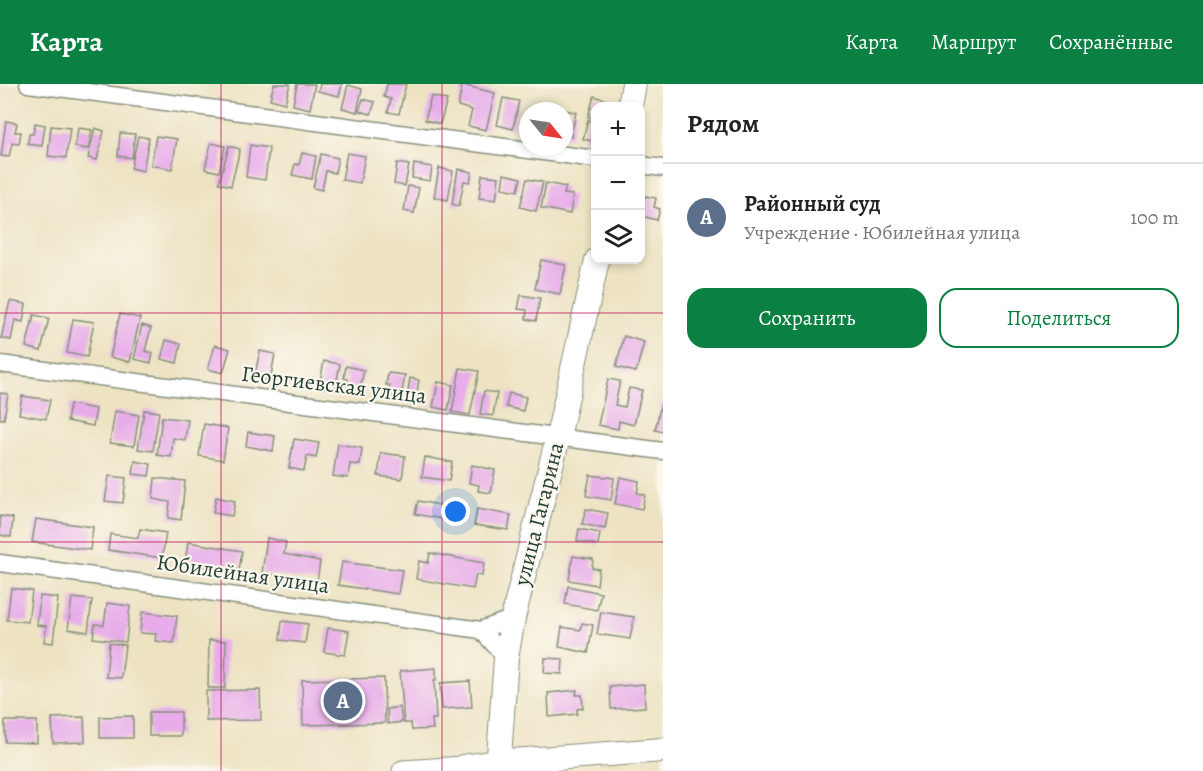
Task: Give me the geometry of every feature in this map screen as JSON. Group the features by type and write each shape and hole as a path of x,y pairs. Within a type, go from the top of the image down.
{"main road":[{"path":"631,102 634,84"},
{"name":"улица Гагарина","path":"498,766 506,658 513,618 558,437 596,264"},
{"path":"468,769 663,750"}],"street":[{"path":"28,84 591,158"},
{"path":"645,166 663,168"},
{"name":"Георгиевская улица","path":"0,364 663,450"},
{"name":"Юбилейная улица","path":"0,563 481,630 513,618"},
{"path":"481,630 506,658"},
{"path":"403,771 468,769"}],"building":[{"path":"274,84 290,84 285,103 270,99"},
{"path":"297,84 315,84 310,109 293,105"},
{"path":"320,84 342,84 339,96 318,91"},
{"path":"387,84 406,84 399,114 388,112 391,99 384,97"},
{"path":"348,85 362,89 357,112 342,108"},
{"path":"462,85 495,93 486,130 468,126 472,110 458,106"},
{"path":"431,96 447,100 440,124 425,120"},
{"path":"594,96 604,99 603,102 592,102"},
{"path":"503,98 519,101 513,129 497,125"},
{"path":"363,99 375,102 371,114 359,111"},
{"path":"573,112 576,112 573,127"},
{"path":"588,120 591,121 591,141 583,139"},
{"path":"6,121 17,123 15,132 21,132 19,144 12,143 9,157 1,156"},
{"path":"35,123 45,125 42,146 28,144 29,134 33,134"},
{"path":"51,126 70,128 66,158 48,156"},
{"path":"78,128 92,130 88,149 75,147"},
{"path":"95,128 104,131 97,160 88,158"},
{"path":"120,133 135,134 132,158 118,156"},
{"path":"138,136 149,138 143,171 131,168"},
{"path":"156,136 177,139 172,169 151,165"},
{"path":"211,143 225,146 219,172 205,169"},
{"path":"250,145 269,148 265,180 246,177"},
{"path":"229,146 240,149 231,186 219,183"},
{"path":"302,153 316,156 312,179 292,175 295,164 299,165"},
{"path":"347,153 365,156 360,183 342,180"},
{"path":"321,154 338,158 335,173 326,171 322,190 313,188"},
{"path":"397,163 409,165 405,186 394,184"},
{"path":"414,164 432,167 430,181 412,178"},
{"path":"439,168 453,171 448,200 434,197"},
{"path":"458,169 472,172 470,182 464,181 459,206 452,204"},
{"path":"504,174 521,178 518,191 502,188"},
{"path":"482,175 499,177 496,200 479,198"},
{"path":"527,179 543,182 536,211 520,207"},
{"path":"546,183 566,187 564,194 573,195 570,214 541,208"},
{"path":"408,186 419,188 414,213 404,211"},
{"path":"645,196 656,198 654,207 660,209 657,220 645,217"},
{"path":"541,260 566,265 560,294 535,289"},
{"path":"521,295 540,298 536,321 526,319 527,310 518,309"},
{"path":"10,301 26,304 23,322 15,320 11,340 1,338"},
{"path":"120,314 140,318 130,362 110,357"},
{"path":"34,315 49,318 41,351 26,347"},
{"path":"73,319 94,322 87,357 67,353"},
{"path":"142,325 151,328 145,351 153,353 151,363 134,359"},
{"path":"624,336 644,342 636,372 616,367"},
{"path":"166,340 181,344 177,363 161,359"},
{"path":"215,345 230,349 223,373 208,369"},
{"path":"260,351 275,354 270,381 254,378"},
{"path":"324,361 340,364 335,390 319,387"},
{"path":"346,366 364,370 360,389 346,386 348,379 344,378"},
{"path":"460,368 479,371 470,415 452,412"},
{"path":"388,373 405,375 401,398 388,396 390,385 386,385"},
{"path":"410,378 419,380 417,392 424,393 423,400 407,398"},
{"path":"608,379 620,381 615,405 625,407 629,388 642,390 634,425 619,421 618,429 598,425"},
{"path":"438,382 453,385 448,410 433,407"},
{"path":"484,391 497,393 493,416 480,414"},
{"path":"0,393 8,394 4,419 0,419"},
{"path":"509,393 526,397 523,411 506,407"},
{"path":"22,396 50,400 46,419 19,414"},
{"path":"663,399 663,432 655,430"},
{"path":"70,404 96,409 93,426 67,421"},
{"path":"144,410 159,412 153,451 138,449"},
{"path":"115,411 139,415 134,446 110,443"},
{"path":"162,417 188,420 185,440 173,438 171,457 157,455"},
{"path":"204,424 228,428 223,460 199,456"},
{"path":"248,432 275,436 273,451 246,446"},
{"path":"294,439 319,443 316,458 307,456 304,471 289,468"},
{"path":"338,444 362,448 360,465 350,464 348,478 333,476"},
{"path":"381,453 405,456 402,479 378,476"},
{"path":"425,457 452,462 449,481 422,477"},
{"path":"135,461 151,464 149,476 133,474"},
{"path":"472,465 495,470 491,493 478,491 479,485 469,483"},
{"path":"590,475 614,478 611,500 586,496"},
{"path":"109,476 126,478 123,503 105,501"},
{"path":"620,477 639,481 637,493 645,495 642,509 615,504"},
{"path":"155,478 185,481 181,520 168,518 170,502 153,499"},
{"path":"216,497 235,501 232,516 213,513"},
{"path":"418,501 445,506 442,519 415,514"},
{"path":"477,509 511,515 508,530 474,525"},
{"path":"586,509 608,513 605,529 582,524"},
{"path":"0,516 13,518 11,537 0,535"},
{"path":"36,519 93,527 90,550 32,542"},
{"path":"140,529 166,533 162,558 108,550 110,534 138,538"},
{"path":"579,529 600,533 598,545 577,541"},
{"path":"267,538 286,542 284,554 320,561 317,582 262,573"},
{"path":"188,542 242,551 239,571 185,563"},
{"path":"430,553 484,563 482,576 476,575 473,589 416,579 419,561 428,563"},
{"path":"573,556 593,559 592,568 599,569 597,585 569,580"},
{"path":"342,562 402,570 398,594 338,585"},
{"path":"568,586 601,593 597,610 565,604"},
{"path":"11,588 32,591 28,622 7,620"},
{"path":"40,596 58,598 53,643 44,642 46,626 37,625"},
{"path":"72,598 92,600 88,632 68,629"},
{"path":"107,603 130,606 126,642 93,638 95,624 104,625"},
{"path":"142,612 177,616 174,643 155,641 156,634 140,633"},
{"path":"601,612 634,617 630,639 597,634"},
{"path":"282,621 308,624 305,643 280,640"},
{"path":"582,623 593,625 588,653 559,647 562,627 580,630"},
{"path":"328,628 349,631 345,655 324,652"},
{"path":"209,640 226,641 225,688 208,688"},
{"path":"109,643 125,645 121,678 106,677"},
{"path":"545,658 563,659 562,674 544,673"},
{"path":"436,668 436,680 434,680 436,719 432,719 433,729 412,730 411,723 404,723 400,671"},
{"path":"384,678 385,723 303,725 302,680"},
{"path":"470,681 472,707 442,709 440,683"},
{"path":"644,684 645,707 611,709 610,687"},
{"path":"260,690 261,720 206,721 206,691"},
{"path":"577,690 576,695 582,695 583,708 577,709 577,714 549,717 548,693"},
{"path":"400,707 402,722 388,724 387,709"},
{"path":"149,712 181,712 181,736 149,736"},
{"path":"133,716 133,738 100,738 100,717"},
{"path":"84,717 85,742 53,743 52,718"},
{"path":"5,721 37,721 37,743 5,742"}],"place":[{"name":"Районный суд","path":"343,701"}]}
